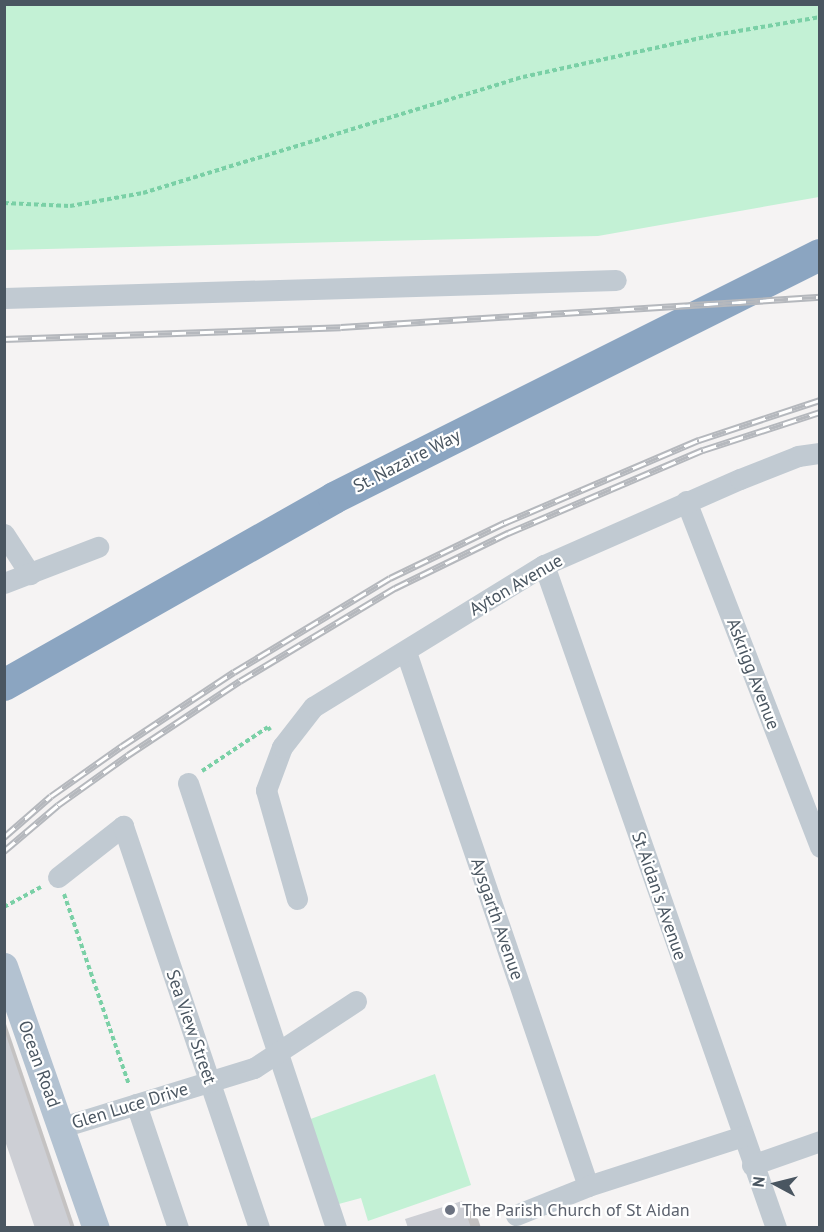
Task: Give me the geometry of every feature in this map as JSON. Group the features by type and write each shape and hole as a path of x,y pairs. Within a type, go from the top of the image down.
{"highway":[{"name":"St. Nazaire Way","path":"4,685 345,493 819,255"}],"main road":[{"name":"Ocean Road","path":"4,966 96,1227"}],"street":[{"path":"4,298 616,280"},
{"name":"Ayton Avenue","path":"297,898 266,790 282,747 313,707 406,652 544,565 686,501 798,456 819,453"},
{"name":"Askrigg Avenue","path":"686,501 819,847"},
{"path":"4,534 30,574"},
{"path":"4,583 98,547"},
{"name":"St Aidan's Avenue","path":"544,565 752,1165 776,1227"},
{"name":"Aysgarth Avenue","path":"406,652 588,1186"},
{"path":"188,783 275,1053 336,1227"},
{"name":"Sea View Street","path":"58,877 123,826 259,1227"},
{"name":"Glen Luce Drive","path":"62,1127 254,1068 356,1001"},
{"path":"136,1104 178,1227"},
{"path":"516,1215 588,1186 743,1136"},
{"path":"752,1165 819,1142"}],"path":[{"path":"4,203 70,206 143,193 523,77 709,36 819,17"},
{"path":"188,783 268,727 282,747"},
{"path":"4,907 58,877 136,1104"}],"green space":[{"path":"4,5 819,5 819,197 598,236 5,250"},
{"path":"435,1074 471,1185 368,1221 361,1198 335,1205 305,1121"}],"building":[{"path":"5,1032 71,1228 35,1228 4,1138"},
{"name":"The Parish Church of St Aidan","path":"462,1201 471,1228 408,1228 405,1219"}],"railway":[{"path":"4,339 341,327 820,297"},
{"path":"4,837 51,796 122,746 234,672 390,578 504,523 699,440 820,400"},
{"path":"4,851 58,805 128,755 240,681 395,588 508,533 703,450 820,412"}],"place":[{"name":"The Parish Church of St Aidan","path":"450,1210"}]}
